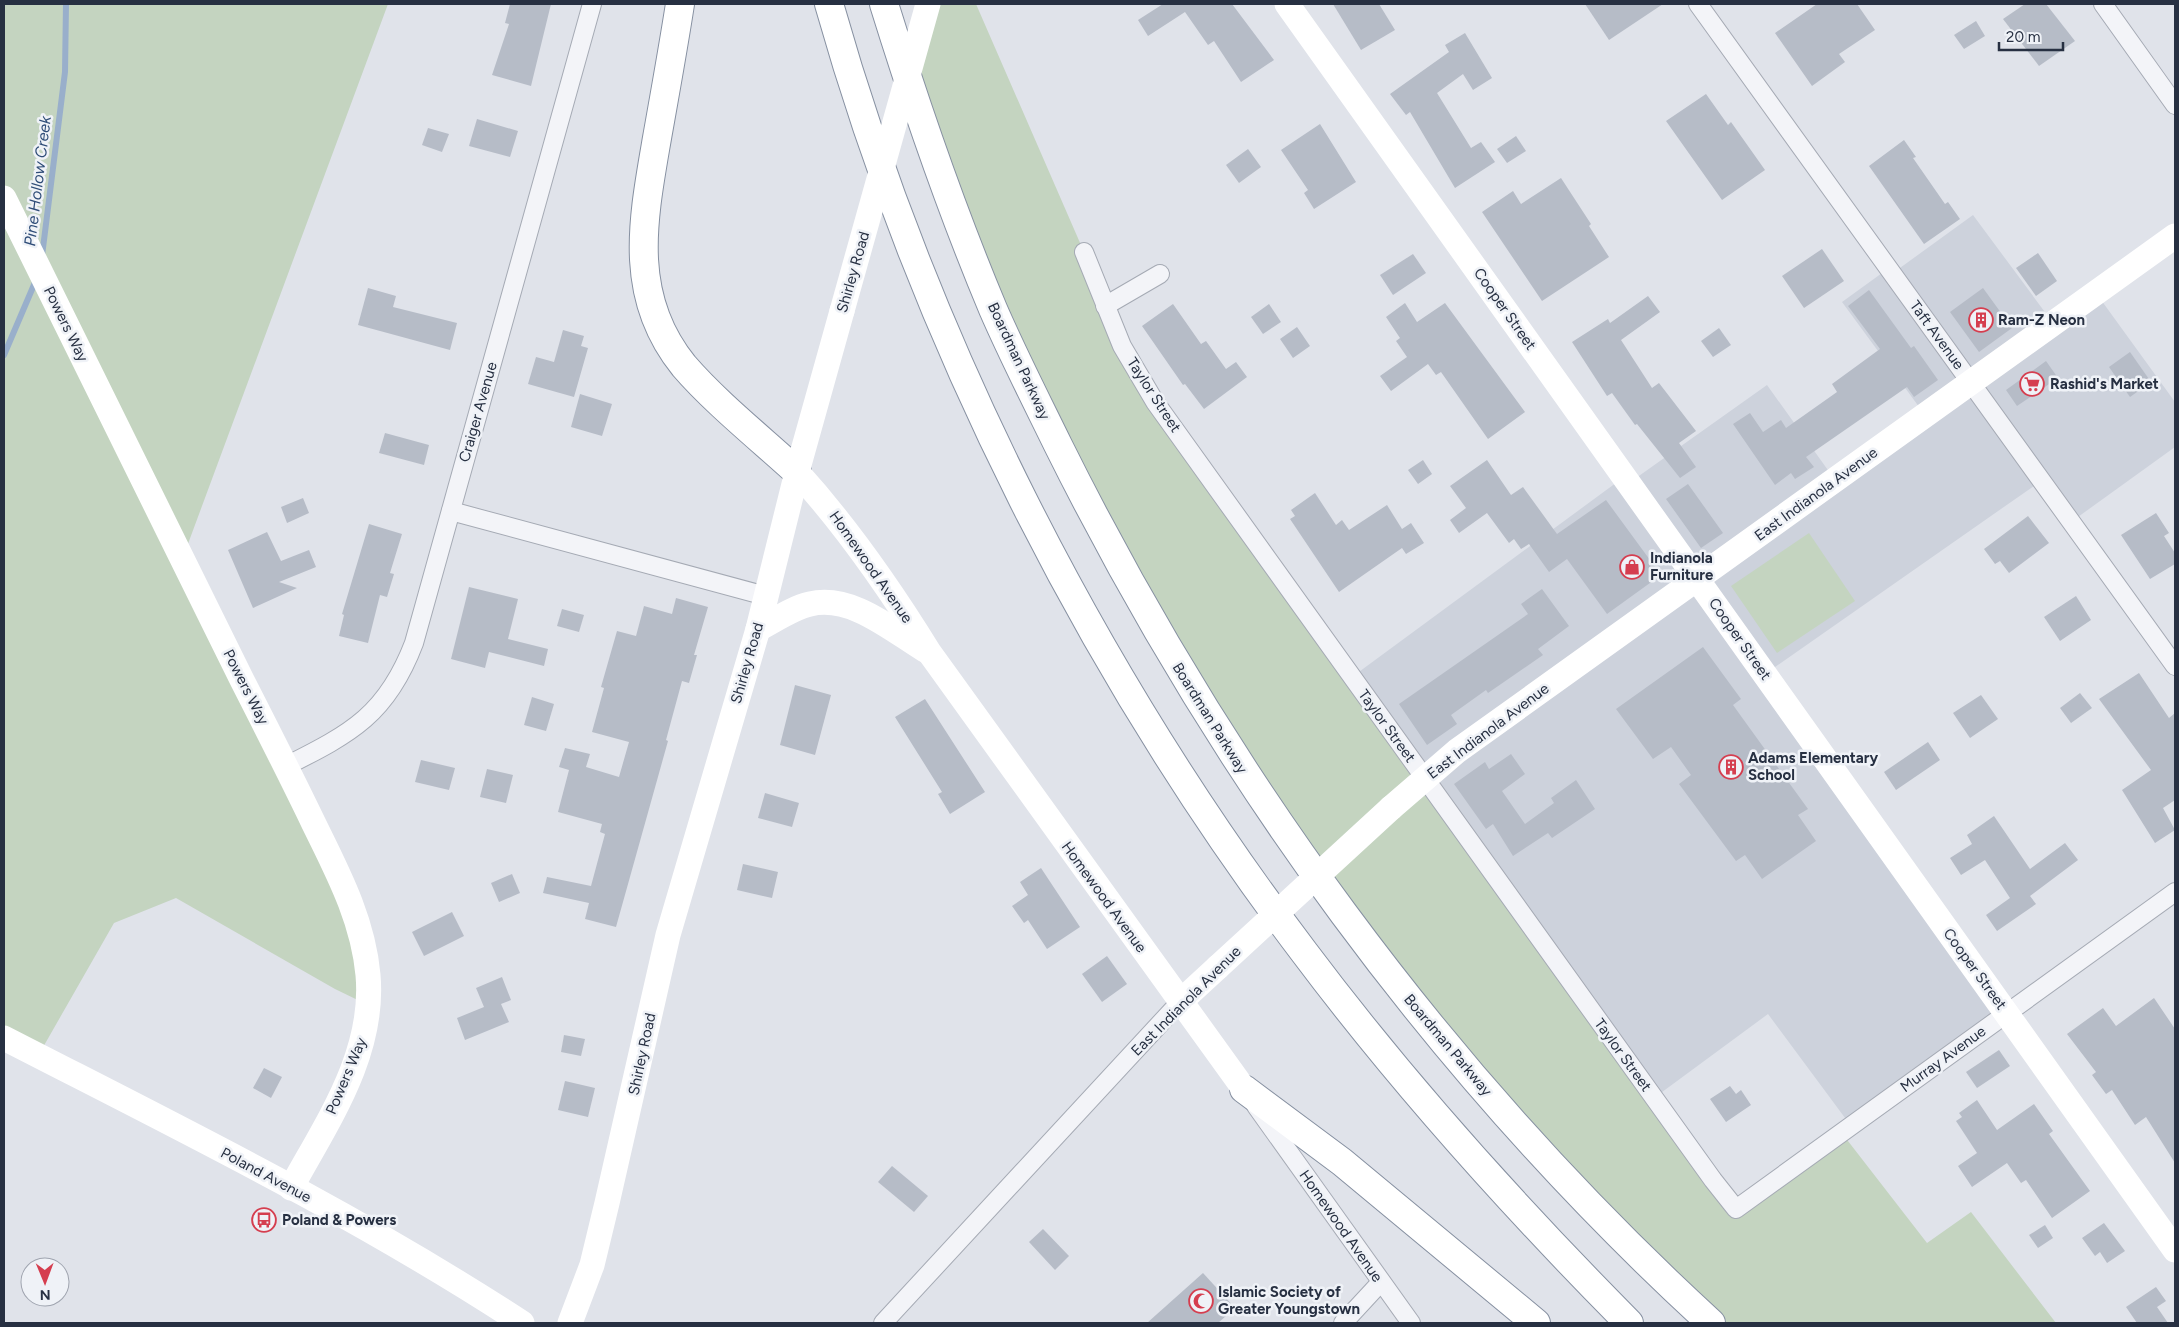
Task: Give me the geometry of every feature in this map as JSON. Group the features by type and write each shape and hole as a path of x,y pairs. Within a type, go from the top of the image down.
{"highway":[{"path":"680,4 645,208 642,256 647,289 657,321 684,366 703,386 797,472"},
{"path":"829,4 874,148 947,335 1022,496 1101,643 1165,750 1246,872 1352,1015 1421,1099 1498,1187 1629,1323"},
{"name":"Boardman Parkway","path":"884,4 924,132 993,309 1099,526 1190,688 1257,792 1354,927 1402,990 1528,1139 1604,1219 1711,1323"},
{"path":"1244,1089 1342,1162 1536,1323"}],"street":[{"name":"Craiger Avenue","path":"286,766 359,725 390,693 405,668 414,643 592,4"},
{"name":"Shirley Road","path":"570,1323 592,1265 619,1159 668,935 758,629 797,472 928,4"},
{"name":"Cooper Street","path":"1287,4 2175,1250"},
{"name":"Taft Avenue","path":"1698,4 2175,666"},
{"path":"2103,4 2175,104"},
{"name":"Powers Way","path":"4,198 286,766 346,890 362,934 368,976 366,1029 359,1054 342,1095 291,1188"},
{"name":"East Indianola Avenue","path":"884,1323 1180,1002 1425,778 1458,751 2175,236"},
{"name":"Taylor Street","path":"1084,252 1122,346 1155,402 1736,1209"},
{"path":"1105,306 1160,274"},
{"name":"Homewood Avenue","path":"797,472 825,502 897,600 929,652 1411,1323"},
{"path":"451,511 766,596"},
{"path":"758,629 809,604 840,604 862,611 929,652"},
{"name":"Murray Avenue","path":"1736,1209 2175,892"},
{"name":"Poland Avenue","path":"4,1038 291,1188 467,1287 522,1323"},
{"path":"1343,1323 1381,1282"}],"shaded area":[{"path":"1973,215 2053,323 2096,293 2175,402 2175,447 2071,522 2041,481 1765,674 2007,1013 1851,1126 1768,1014 1654,1098 1352,677 1624,477 1629,483 1767,385 1835,480 1925,415 1842,302 1889,268 1893,273"}],"green space":[{"path":"4,4 388,4 182,560 346,890 368,1005 335,989 176,898 114,923 38,1056 4,1038"},
{"path":"928,4 976,4 1084,252 1122,346 1736,1208 1841,1132 1927,1243 1971,1212 2056,1323 1711,1323 1402,990 1099,526 908,81"},
{"path":"1809,533 1855,601 1777,653 1731,586"}],"building":[{"path":"510,4 551,4 531,86 492,75 509,24 505,23"},
{"path":"1163,4 1232,4 1274,60 1241,82 1214,41 1208,45 1185,12 1148,36 1138,20"},
{"path":"1333,4 1379,4 1395,30 1361,50"},
{"path":"1585,4 1663,4 1609,40"},
{"path":"1817,4 1857,4 1875,30 1839,54 1845,62 1812,86 1775,33"},
{"path":"2025,4 2046,4 2075,41 2039,66 2003,19"},
{"path":"1976,21 1985,36 1964,49 1954,35"},
{"path":"1465,33 1492,78 1473,90 1463,74 1437,93 1471,148 1481,142 1495,162 1455,188 1410,112 1406,115 1390,94 1449,52 1445,45"},
{"path":"1706,94 1728,125 1731,122 1765,170 1722,200 1666,121"},
{"path":"477,119 518,131 510,157 469,146"},
{"path":"1320,124 1356,182 1314,209 1304,193 1308,190 1281,150"},
{"path":"428,128 449,134 442,152 422,145"},
{"path":"1516,136 1526,151 1507,163 1497,149"},
{"path":"1904,140 1916,157 1913,158 1945,204 1948,202 1960,219 1924,244 1869,166"},
{"path":"1248,149 1261,167 1239,183 1226,165"},
{"path":"1561,178 1591,224 1589,226 1609,257 1542,301 1482,212 1513,191 1521,204"},
{"path":"1822,249 1844,281 1804,308 1782,276"},
{"path":"2038,253 2057,281 2036,296 2016,268"},
{"path":"1413,254 1426,273 1393,295 1380,275"},
{"path":"368,288 396,296 393,307 457,323 450,350 358,325"},
{"name":"Ram-Z Neon","path":"1983,288 2012,328 1979,352 1950,312"},
{"path":"1869,290 1911,348 1914,346 1938,380 1914,397 1907,387 1806,457 1814,467 1795,479 1791,473 1775,485 1733,424 1750,413 1763,432 1781,420 1786,428 1837,392 1832,384 1880,349 1848,306"},
{"path":"1648,296 1660,312 1621,340 1652,388 1659,383 1696,431 1679,443 1696,467 1680,478 1637,424 1635,425 1612,393 1607,396 1572,342 1608,319 1610,323"},
{"path":"1405,303 1417,322 1445,303 1525,412 1488,439 1441,372 1436,375 1428,364 1391,391 1380,376 1407,357 1396,341 1400,338 1386,317"},
{"path":"1173,304 1201,344 1206,341 1226,369 1236,362 1247,377 1204,409 1185,384 1183,385 1142,326"},
{"path":"1269,304 1281,322 1263,334 1251,317"},
{"path":"1297,327 1310,346 1293,358 1280,339"},
{"path":"1719,328 1731,345 1713,357 1701,341"},
{"path":"563,330 584,336 581,346 588,348 574,397 528,384 536,357 554,362"},
{"path":"2130,352 2151,382 2130,397 2109,367"},
{"name":"Rashid's Market","path":"2046,361 2058,378 2017,406 2006,390"},
{"path":"580,394 612,404 602,436 571,427"},
{"path":"385,433 429,445 424,465 379,453"},
{"path":"1423,460 1432,474 1418,484 1408,470"},
{"path":"1487,460 1511,495 1523,487 1557,534 1606,500 1661,575 1607,614 1567,559 1549,572 1529,544 1521,549 1514,539 1509,543 1487,513 1459,533 1450,520 1466,508 1450,486"},
{"path":"1688,484 1723,533 1701,548 1666,499"},
{"path":"1315,493 1336,525 1342,520 1349,530 1387,505 1402,529 1411,523 1424,543 1406,554 1402,548 1339,592 1290,519 1295,516 1291,510"},
{"path":"303,498 309,513 287,523 281,507"},
{"path":"2156,513 2169,533 2164,536 2175,553 2175,564 2150,579 2121,535"},
{"path":"2028,516 2049,543 2009,573 2000,561 1995,564 1984,549"},
{"path":"369,524 402,534 390,573 394,574 387,597 380,595 368,643 339,636 344,615 342,614"},
{"path":"267,532 281,561 309,550 316,567 279,582 297,588 253,608 228,550"},
{"path":"469,587 518,599 508,639 548,649 544,666 489,652 485,668 451,659"},
{"path":"1542,589 1569,626 1538,649 1543,655 1488,693 1486,690 1451,715 1457,724 1427,745 1399,704 1528,614 1521,604"},
{"path":"2076,596 2091,620 2060,641 2044,617"},
{"path":"676,598 708,607 694,655 697,655 689,683 682,681 666,740 668,741 616,927 585,919 589,903 543,893 547,877 591,886 605,834 600,832 602,824 558,812 569,770 559,767 565,748 590,754 586,767 619,777 629,742 592,732 604,688 601,687 617,631 636,636 644,606 672,614"},
{"path":"562,609 584,615 579,632 557,626"},
{"name":"Adams Elementary School","path":"1703,647 1741,699 1733,705 1808,809 1798,815 1816,841 1762,879 1745,855 1736,861 1679,784 1691,775 1671,747 1653,759 1616,709"},
{"path":"2139,673 2169,718 2175,713 2175,800 2163,808 2175,830 2155,843 2122,790 2151,770 2099,699"},
{"path":"795,685 831,695 815,755 780,745"},
{"path":"2080,693 2092,708 2071,723 2060,708"},
{"path":"1981,695 1998,719 1970,738 1953,713"},
{"path":"532,697 554,704 546,731 524,725"},
{"path":"925,699 985,792 950,814 938,794 942,792 895,717"},
{"path":"1928,742 1940,760 1896,790 1884,772"},
{"path":"1511,754 1525,774 1502,791 1525,824 1554,803 1551,798 1576,780 1595,809 1552,838 1548,833 1513,856 1493,824 1486,829 1454,784 1485,762 1489,769"},
{"path":"421,760 455,768 449,790 415,782"},
{"path":"487,769 513,775 506,803 480,797"},
{"path":"765,793 799,803 792,827 758,818"},
{"path":"1994,816 2030,869 2065,843 2078,860 2030,896 2036,904 1997,931 1986,915 2010,898 1985,860 1961,875 1950,858 1972,844 1967,835"},
{"path":"743,864 778,872 772,898 737,890"},
{"path":"1041,868 1080,927 1047,949 1028,920 1024,923 1012,906 1028,895 1020,882"},
{"path":"512,874 520,893 499,902 491,883"},
{"path":"452,912 464,936 424,956 412,932"},
{"path":"1107,956 1127,984 1102,1002 1082,974"},
{"path":"502,977 511,1000 501,1004 509,1022 465,1040 457,1018 484,1007 476,988"},
{"path":"2154,998 2175,1029 2175,1163 2146,1117 2135,1125 2112,1090 2106,1094 2092,1075 2096,1072 2067,1034 2103,1008 2116,1026"},
{"path":"564,1035 585,1039 581,1056 561,1052"},
{"path":"1999,1050 2010,1066 1977,1088 1966,1072"},
{"path":"264,1068 282,1077 271,1098 253,1088"},
{"path":"565,1081 595,1088 588,1117 558,1110"},
{"path":"1730,1086 1736,1094 1741,1090 1751,1105 1726,1122 1710,1099"},
{"path":"1977,1100 1997,1130 2034,1104 2053,1131 2049,1134 2090,1191 2052,1218 2026,1180 2021,1183 2007,1163 1972,1187 1958,1166 1977,1153 1956,1121 1962,1117 1959,1113"},
{"path":"892,1166 928,1196 914,1212 878,1182"},
{"path":"2104,1223 2125,1251 2107,1263 2100,1252 2095,1256 2082,1238"},
{"path":"2045,1225 2053,1238 2038,1248 2029,1235"},
{"path":"1043,1229 1069,1256 1055,1270 1029,1242"},
{"name":"Islamic Society of Greater Youngstown","path":"1203,1273 1235,1308 1218,1323 1147,1323"},
{"path":"2156,1287 2166,1301 2157,1307 2168,1323 2137,1323 2126,1307"}],"waterway":[{"name":"Pine Hollow Creek","path":"42,256 65,72 66,4"},
{"name":"Pine Hollow Creek","path":"4,355 36,280"}],"place":[{"name":"Ram-Z Neon","path":"1981,320"},
{"name":"Rashid's Market","path":"2032,384"},
{"name":"Indianola Furniture","path":"1632,567"},
{"name":"Adams Elementary School","path":"1731,767"},
{"name":"Poland & Powers","path":"264,1220"},
{"name":"Islamic Society of Greater Youngstown","path":"1201,1301"}]}
